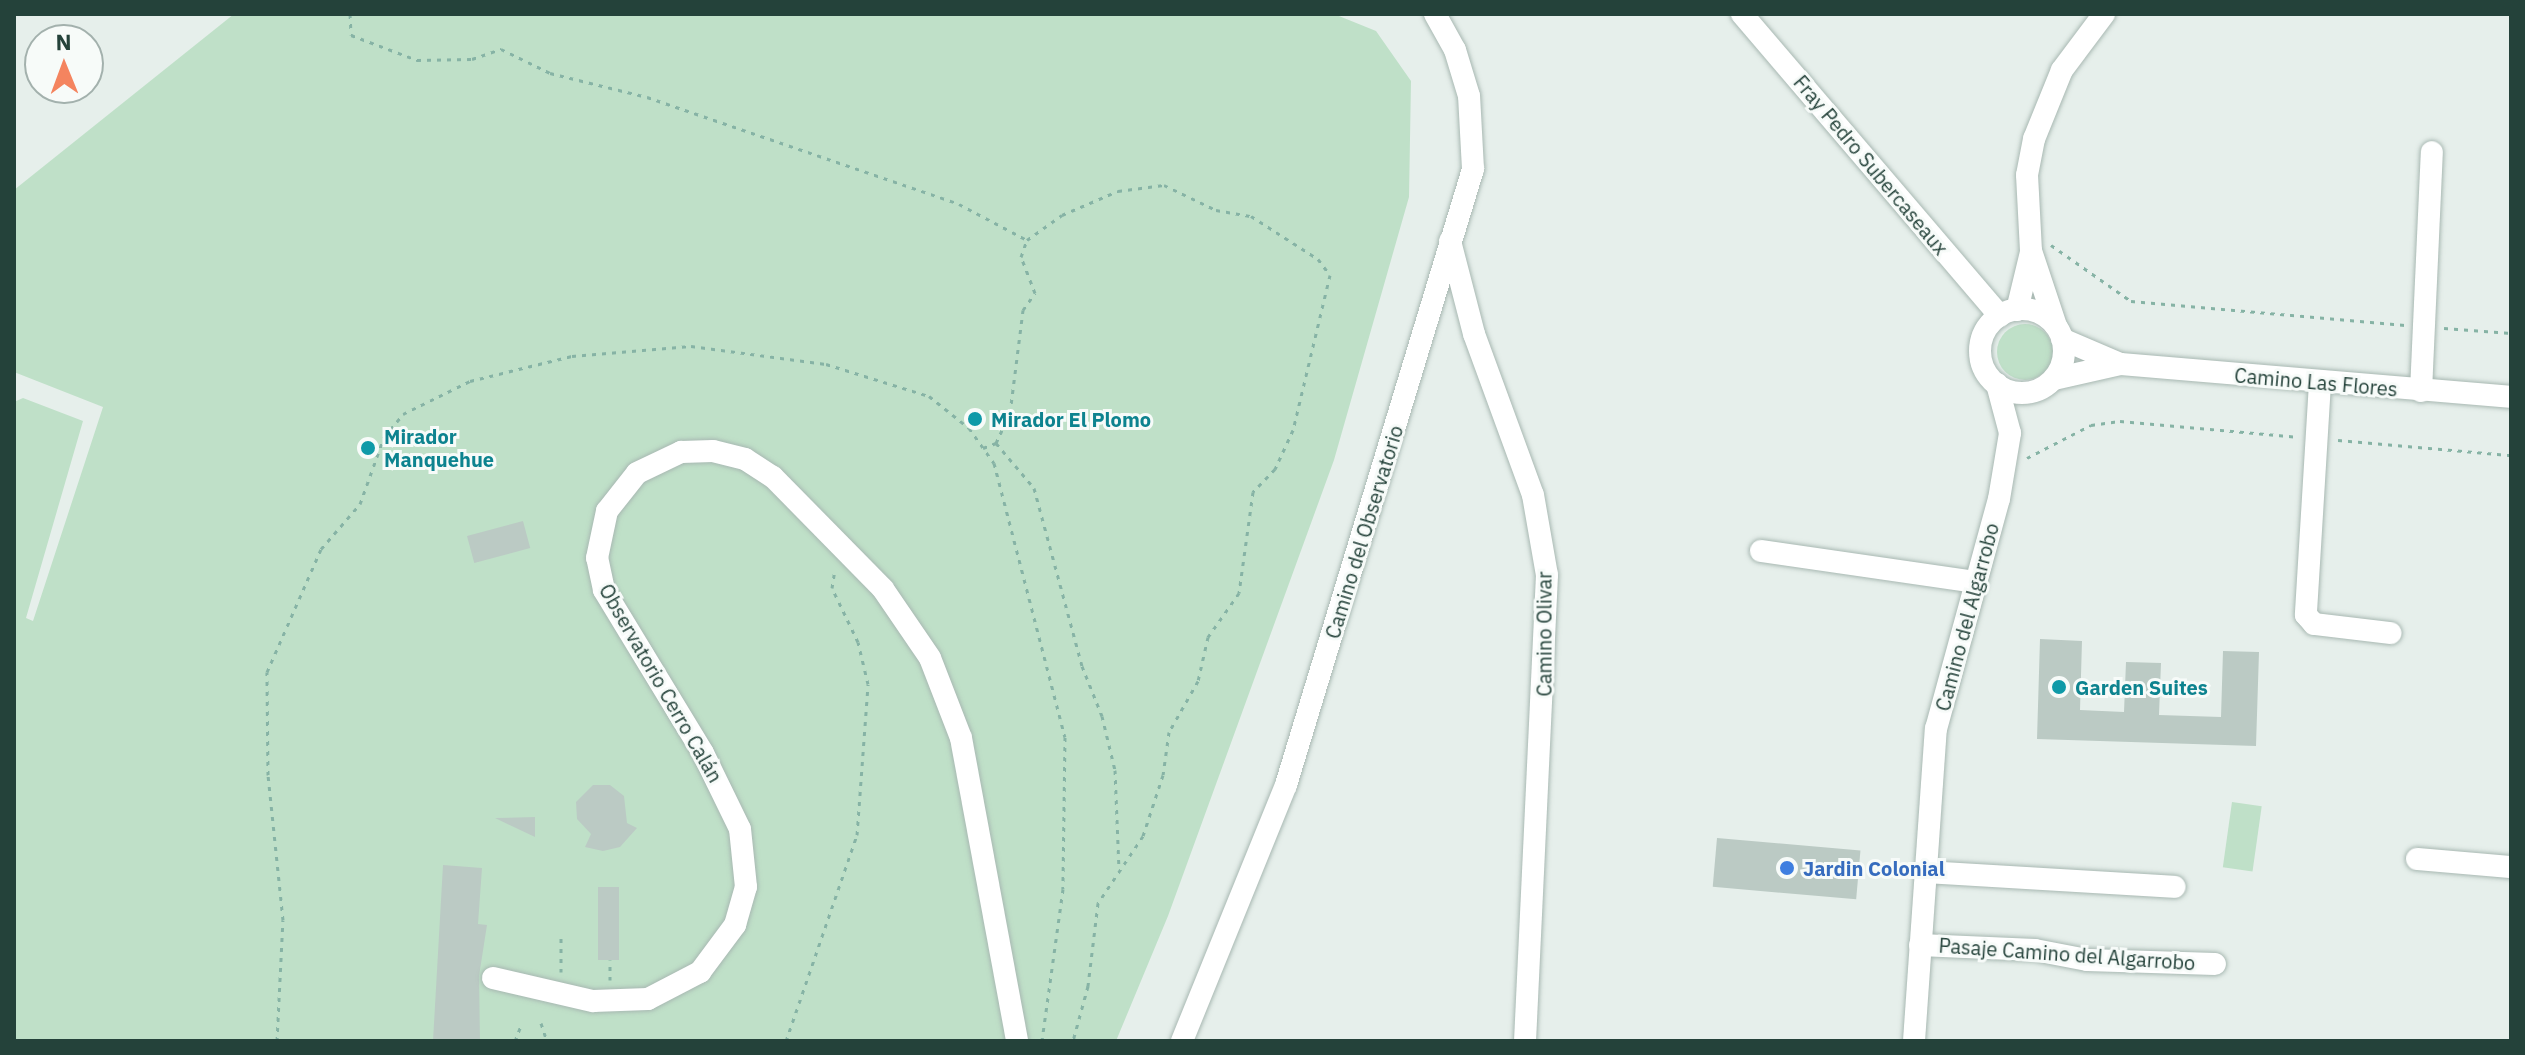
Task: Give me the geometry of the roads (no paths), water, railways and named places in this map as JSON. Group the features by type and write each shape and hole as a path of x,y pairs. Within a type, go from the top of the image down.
{"street":[{"name":"Camino del Observatorio","path":"1182,1041 1286,785 1473,169 1473,120 1463,73 1435,14"},
{"name":"Fray Pedro Subercaseaux","path":"1742,14 2008,313"},
{"path":"2059,332 2039,313 2008,313 1990,325 1981,350 1982,363 1997,384 2018,393 2048,384 2065,353 2059,332 2030,244 2027,175 2034,139 2062,70 2104,14"},
{"path":"2421,391 2432,152"},
{"name":"Camino Olivar","path":"1450,241 1474,334 1533,495 1547,575 1525,1041"},
{"path":"2008,313 2030,244"},
{"name":"Camino Las Flores","path":"2059,332 2120,364"},
{"name":"Camino Las Flores","path":"2048,384 2120,364 2511,397"},
{"path":"2320,383 2306,615 2314,624 2390,633"},
{"name":"Camino del Algarrobo","path":"1914,1041 1936,729 1976,582 2010,433 1997,384"},
{"name":"Camino del Algarrobo","path":"2010,433 2048,384"},
{"name":"Observatorio Cerro Calán","path":"493,978 593,1001 629,1002 684,983 726,942 746,887 740,829 703,753 604,590 598,542 615,497 637,473 665,457 697,450 729,454 773,477 901,611 930,658 952,710 1017,1041"},
{"path":"1761,551 1976,582"},
{"path":"2417,859 2511,867"},
{"path":"1924,872 2175,887"},
{"name":"Pasaje Camino del Algarrobo","path":"1920,945 2035,950 2087,960 2215,964"}],"place":[{"name":"Mirador El Plomo","path":"975,419"},
{"name":"Mirador Manquehue","path":"368,448"},
{"name":"Garden Suites","path":"2059,687"},
{"name":"Jardin Colonial","path":"1787,868"}]}
